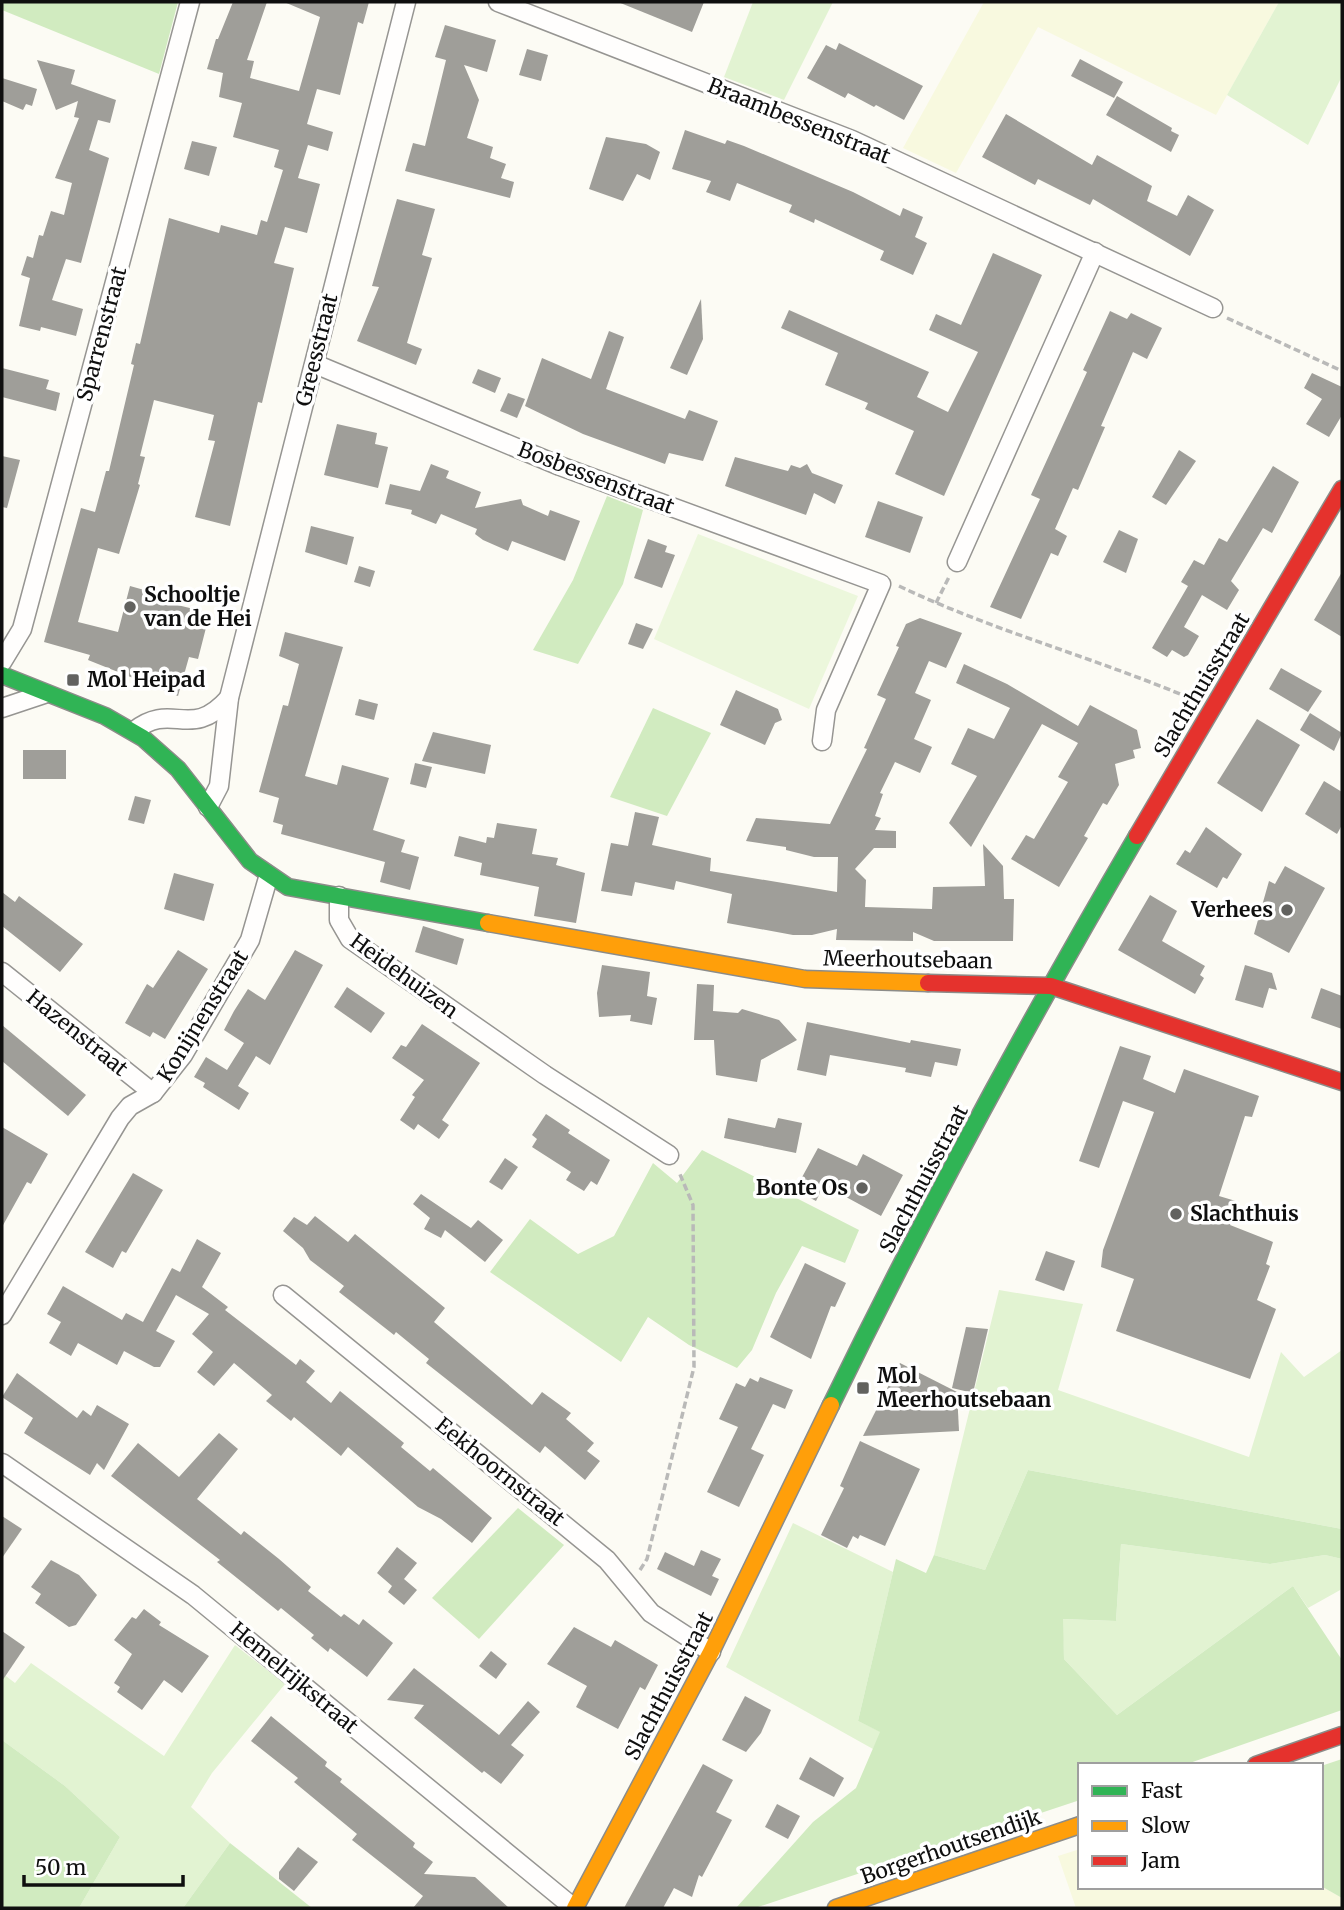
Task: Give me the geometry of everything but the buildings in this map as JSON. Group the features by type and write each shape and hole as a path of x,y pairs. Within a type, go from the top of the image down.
{"street":[{"name":"Sparrenstraat","path":"2,662 22,629 190,2"},
{"name":"Greesstraat","path":"208,807 219,786 229,698 406,2"},
{"name":"Braambessenstraat","path":"498,2 852,140 1213,308"},
{"path":"957,562 1095,252"},
{"name":"Bosbessenstraat","path":"315,364 560,466 881,584"},
{"name":"Slachthuisstraat","path":"575,1908 712,1652 877,1311 1051,986 1342,489"},
{"path":"822,741 826,710 881,584"},
{"path":"2,676 115,720 134,732 161,751 208,807 248,863 268,878 288,887 339,896"},
{"path":"2,708 44,694"},
{"path":"134,732 155,718 199,720 209,717 229,698"},
{"name":"Konijnenstraat","path":"2,1315 120,1118 130,1106 153,1093 183,1055 250,940 268,878"},
{"name":"Meerhoutsebaan","path":"339,896 805,979 873,985 1006,983 1051,986 1342,1082"},
{"name":"Heidehuizen","path":"339,896 339,920 350,939 545,1075 670,1155"},
{"name":"Hazenstraat","path":"2,972 153,1093"},
{"name":"Eekhoornstraat","path":"283,1295 607,1560 651,1613 712,1652"},
{"name":"Hemelrijkstraat","path":"2,1463 194,1595 575,1908"},
{"path":"1262,1763 1342,1735"},
{"name":"Borgerhoutsendijk","path":"836,1908 1078,1826"}],"path":[{"path":"1213,308 1342,371"},
{"path":"936,603 957,562"},
{"path":"881,584 891,582 936,603 1096,660 1213,708"},
{"path":"628,1588 647,1559 694,1367 693,1205 670,1155"}],"green space":[{"path":"2,2 178,2 159,74 2,10"},
{"path":"753,2 833,2 784,100 724,77"},
{"path":"984,2 1279,2 1216,115 1038,27 956,173 903,148"},
{"path":"1279,2 1342,2 1342,76 1308,145 1227,95"},
{"path":"607,496 643,510 623,584 578,664 533,650 573,580"},
{"path":"698,534 858,596 809,709 654,639"},
{"path":"653,708 711,733 667,816 610,797"},
{"path":"702,1150 859,1230 845,1263 802,1246 776,1293 752,1350 737,1368 689,1345 648,1317 621,1362 490,1272 530,1219 578,1254 614,1236 653,1163 677,1183"},
{"path":"999,1290 1083,1304 1058,1390 1249,1457 1281,1352 1304,1377 1342,1350 1342,1529 1028,1470 985,1570 934,1555"},
{"path":"1028,1470 1342,1529 1342,1559 1325,1555 1270,1564 1121,1544 1116,1621 1063,1619 1064,1659 1117,1715 1293,1586 1342,1660 1342,1710 1190,1763 1078,1763 1078,1801 755,1908 736,1908 813,1822 856,1788 880,1732 858,1721 896,1559 926,1573 934,1555 985,1570"},
{"path":"518,1508 564,1545 479,1639 432,1598"},
{"path":"793,1523 893,1572 858,1721 881,1732 873,1749 726,1667"},
{"path":"1121,1544 1270,1564 1325,1555 1342,1559 1342,1589 1308,1608 1293,1586 1117,1715 1064,1659 1062,1619 1116,1621"},
{"path":"235,1645 285,1684 212,1773 191,1807 230,1843 183,1908 79,1908 120,1837 65,1786 2,1740 2,1673 15,1683 31,1663 164,1756"},
{"path":"2,1740 65,1786 120,1837 79,1908 2,1908"},
{"path":"1342,1759 1342,1898 1323,1887 1323,1765"},
{"path":"230,1843 312,1908 183,1908"},
{"path":"1078,1850 1078,1889 1323,1887 1342,1898 1342,1908 1076,1908 1058,1856"}],"traffic: fast":[{"path":"2,675 105,716 143,738 178,769 250,861 288,887 488,923"},
{"path":"831,1405 978,1118 1137,836"}],"traffic: slow":[{"path":"488,923 805,979 928,983"},
{"path":"575,1908 711,1652 831,1405"},
{"path":"836,1908 1078,1826"}],"traffic: jam":[{"path":"1137,836 1342,489"},
{"path":"928,983 1051,986 1342,1082"},
{"path":"1262,1763 1342,1735"}],"place":[{"name":"Schooltje van de Hei","path":"130,607"},
{"name":"Mol Heipad","path":"73,680"},
{"name":"Verhees","path":"1287,910"},
{"name":"Bonte Os","path":"862,1188"},
{"name":"Slachthuis","path":"1176,1214"},
{"name":"Mol Meerhoutsebaan","path":"863,1388"}]}
